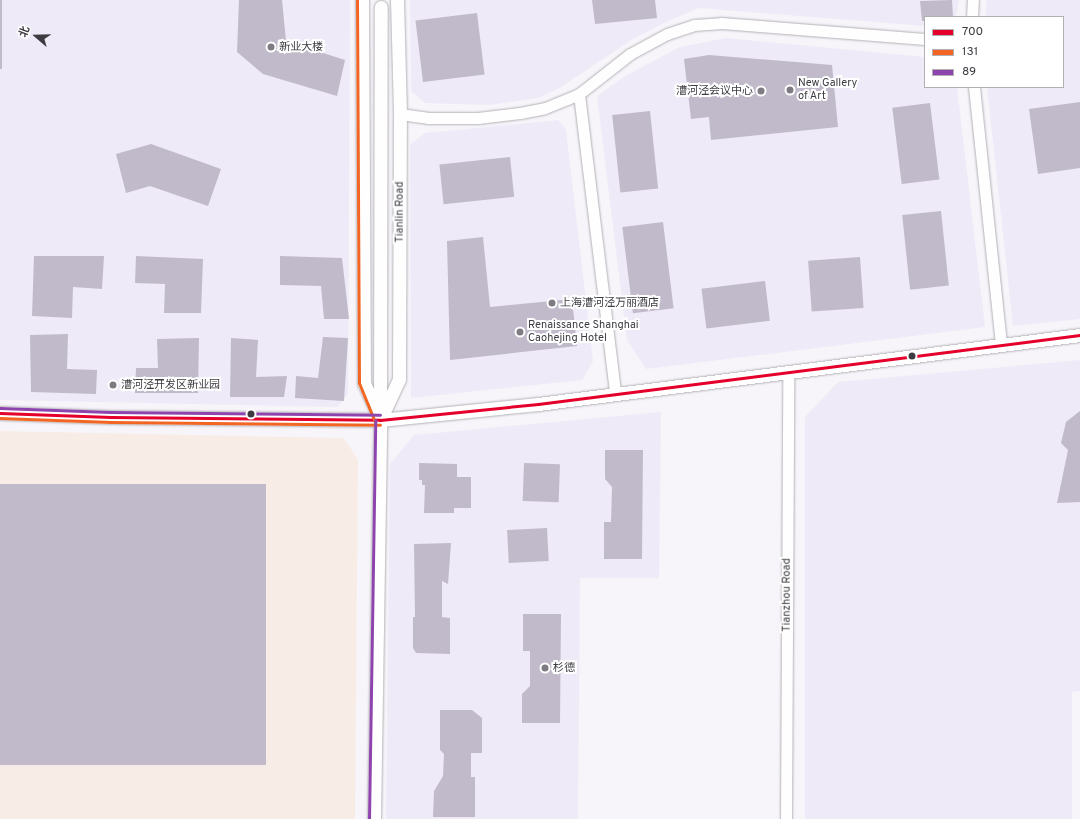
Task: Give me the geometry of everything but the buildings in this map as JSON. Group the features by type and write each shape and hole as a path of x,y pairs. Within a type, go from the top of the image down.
{"street":[{"name":"Tianlin Road","path":"362,0 364,383 380,420"},
{"name":"Tianlin Road","path":"380,420 399,379 400,114 397,0"},
{"path":"972,16 973,0"},
{"name":"Tianlin Road","path":"374,819 380,420 380,7"},
{"path":"400,114 429,118 478,118 520,113 544,108 579,94 630,54 667,34 694,25 722,23 924,39"},
{"path":"974,88 1001,345"},
{"path":"579,94 615,392"},
{"path":"0,413 112,417 380,420 538,404 615,392 1080,335"},
{"name":"Tianzhou Road","path":"786,819 788,372"}],"shaded area":[{"path":"0,0 350,0 348,394 337,407 0,400"},
{"path":"410,0 959,0 956,16 924,16 924,26 699,8 666,22 633,39 558,89 538,98 490,105 425,103 411,91"},
{"path":"987,0 1080,0 1080,319 1013,326 987,88 1064,88 1064,16 985,16"},
{"path":"726,38 924,57 924,88 957,88 985,327 646,369 627,340 597,96 625,76 680,47"},
{"path":"558,120 566,130 593,361 582,380 411,398 410,145 425,133"},
{"path":"1080,360 1080,691 1072,692 1072,819 805,819 805,417 838,382"},
{"path":"661,412 659,578 580,578 578,819 386,819 390,464 414,435"},
{"path":"0,431 344,438 358,460 355,819 0,819"}],"transit line":[{"name":"131","path":"357,0 359,383 375,422"},
{"name":"700","path":"0,413 111,417 380,420 538,404 1080,335"},
{"name":"89","path":"0,408 111,412 380,415"},
{"name":"131","path":"0,418 111,422 380,425"},
{"name":"89","path":"369,819 375,420"}],"place":[{"name":"新业大楼","path":"271,47"},
{"name":"New Gallery of Art","path":"790,90"},
{"name":"漕河泾会议中心","path":"761,91"},
{"name":"上海漕河泾万丽酒店","path":"552,303"},
{"name":"Renaissance Shanghai Caohejing Hotel","path":"520,332"},
{"name":"漕河泾开发区新业园","path":"113,385"},
{"name":"杉德","path":"545,668"}]}
